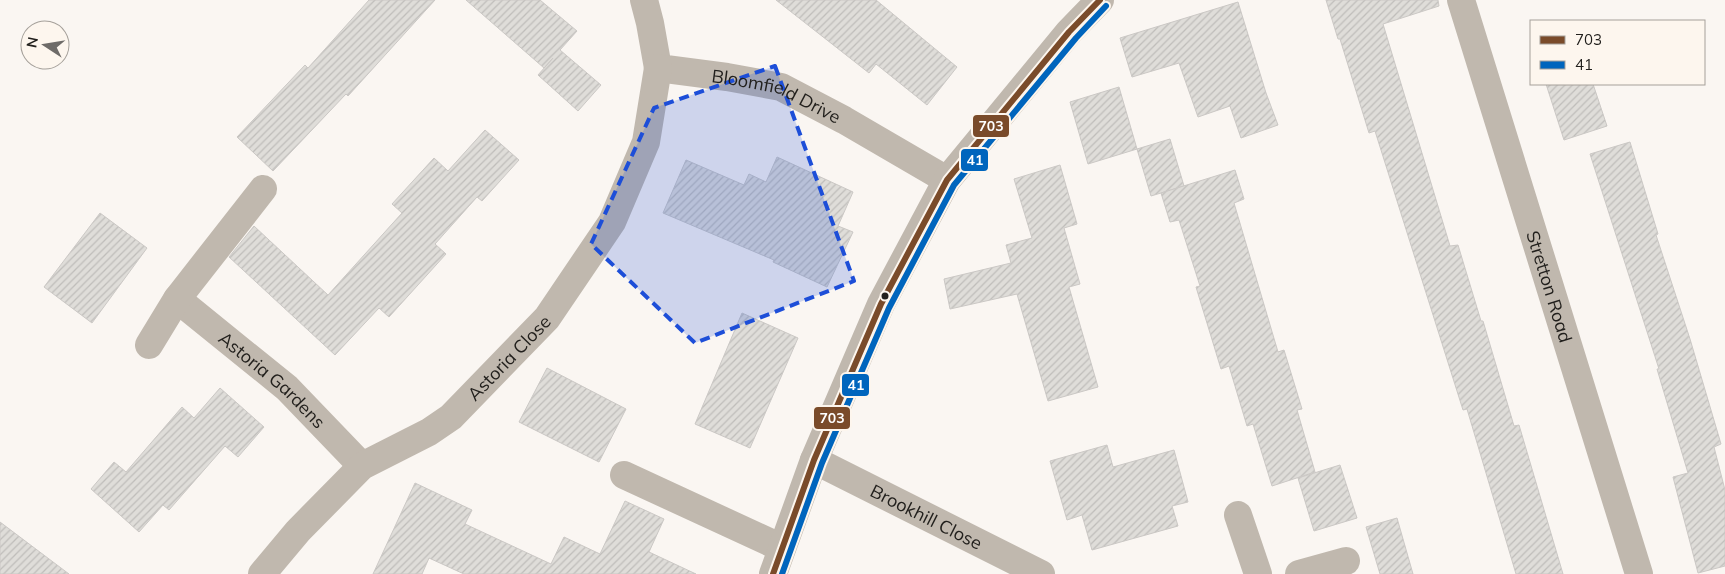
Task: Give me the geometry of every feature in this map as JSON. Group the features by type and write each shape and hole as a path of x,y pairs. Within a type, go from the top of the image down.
{"street":[{"path":"644,0 658,68"},
{"path":"773,574 814,460 881,304 947,180 1069,32 1100,0"},
{"name":"Stretton Road","path":"1461,0 1638,574"},
{"name":"Bloomfield Drive","path":"658,68 727,77 781,87 844,120 947,180"},
{"name":"Astoria Close","path":"262,574 298,531 362,466 429,432 451,417 547,318 612,222 646,142 658,68"},
{"path":"149,345 178,299 263,189"},
{"name":"Astoria Gardens","path":"178,299 287,388 362,466"},
{"name":"Brookhill Close","path":"814,460 1040,574"},
{"path":"624,474 782,548"},
{"path":"1238,516 1258,574"},
{"path":"1299,574 1346,561"}],"highlighted area":[{"path":"775,66 854,281 695,343 591,244 654,108"}],"building":[{"path":"369,0 435,0 348,96 346,94 273,171 237,137 305,65 308,68"},
{"path":"466,0 540,0 577,31 560,50 601,85 578,111 538,75 553,58 544,68"},
{"path":"776,0 876,0 957,67 927,105 876,64 869,73"},
{"path":"1326,0 1438,0 1439,6 1383,24 1450,246 1458,245 1514,426 1519,425 1563,574 1516,574 1467,409 1463,410 1375,131 1369,133"},
{"path":"1238,2 1266,93 1278,125 1241,138 1230,106 1198,117 1179,63 1132,77 1120,38"},
{"path":"1546,85 1593,85 1607,126 1564,140"},
{"path":"1119,87 1137,149 1088,164 1070,102"},
{"path":"485,130 519,160 482,201 477,197 435,244 446,254 389,317 379,308 335,355 229,257 254,226 328,295 402,213 392,204 434,158 448,171"},
{"path":"1170,139 1184,186 1151,196 1137,149"},
{"path":"1630,142 1658,234 1656,235 1690,339 1721,444 1714,447 1725,490 1725,566 1698,573 1673,477 1688,473 1657,369 1659,369 1590,154"},
{"path":"777,157 853,192 838,226 853,232 827,287 773,262 774,260 663,213 686,160 744,185 749,174 766,182"},
{"path":"1060,165 1077,224 1064,228 1080,284 1069,287 1098,387 1048,401 1017,294 950,309 944,279 1011,263 1006,245 1032,238 1014,179"},
{"path":"1235,170 1244,199 1234,203 1278,352 1284,350 1302,409 1297,410 1315,472 1272,486 1253,424 1247,426 1229,366 1221,369 1196,287 1200,286 1179,220 1170,222 1161,193"},
{"path":"100,213 147,248 92,323 44,287"},
{"path":"742,313 798,338 750,448 695,424"},
{"path":"547,368 626,409 599,462 519,422"},
{"path":"220,388 264,427 238,457 225,446 169,510 163,505 139,532 91,489 114,462 126,472 182,407 194,418"},
{"path":"1107,445 1113,467 1174,450 1188,502 1172,506 1178,526 1092,550 1082,515 1067,520 1050,461"},
{"path":"1340,465 1357,518 1314,531 1298,478"},
{"path":"415,483 472,510 465,524 551,564 564,537 600,554 625,501 664,519 649,552 696,574 464,574 429,558 422,574 373,574"},
{"path":"1397,518 1413,574 1380,574 1366,527"},
{"path":"0,522 69,574 0,574"}],"transit line":[{"name":"703","path":"773,574 814,460 881,304 947,180 1069,32 1100,0"},
{"name":"41","path":"782,574 822,463 889,308 954,185 1076,38 1106,6"}]}
